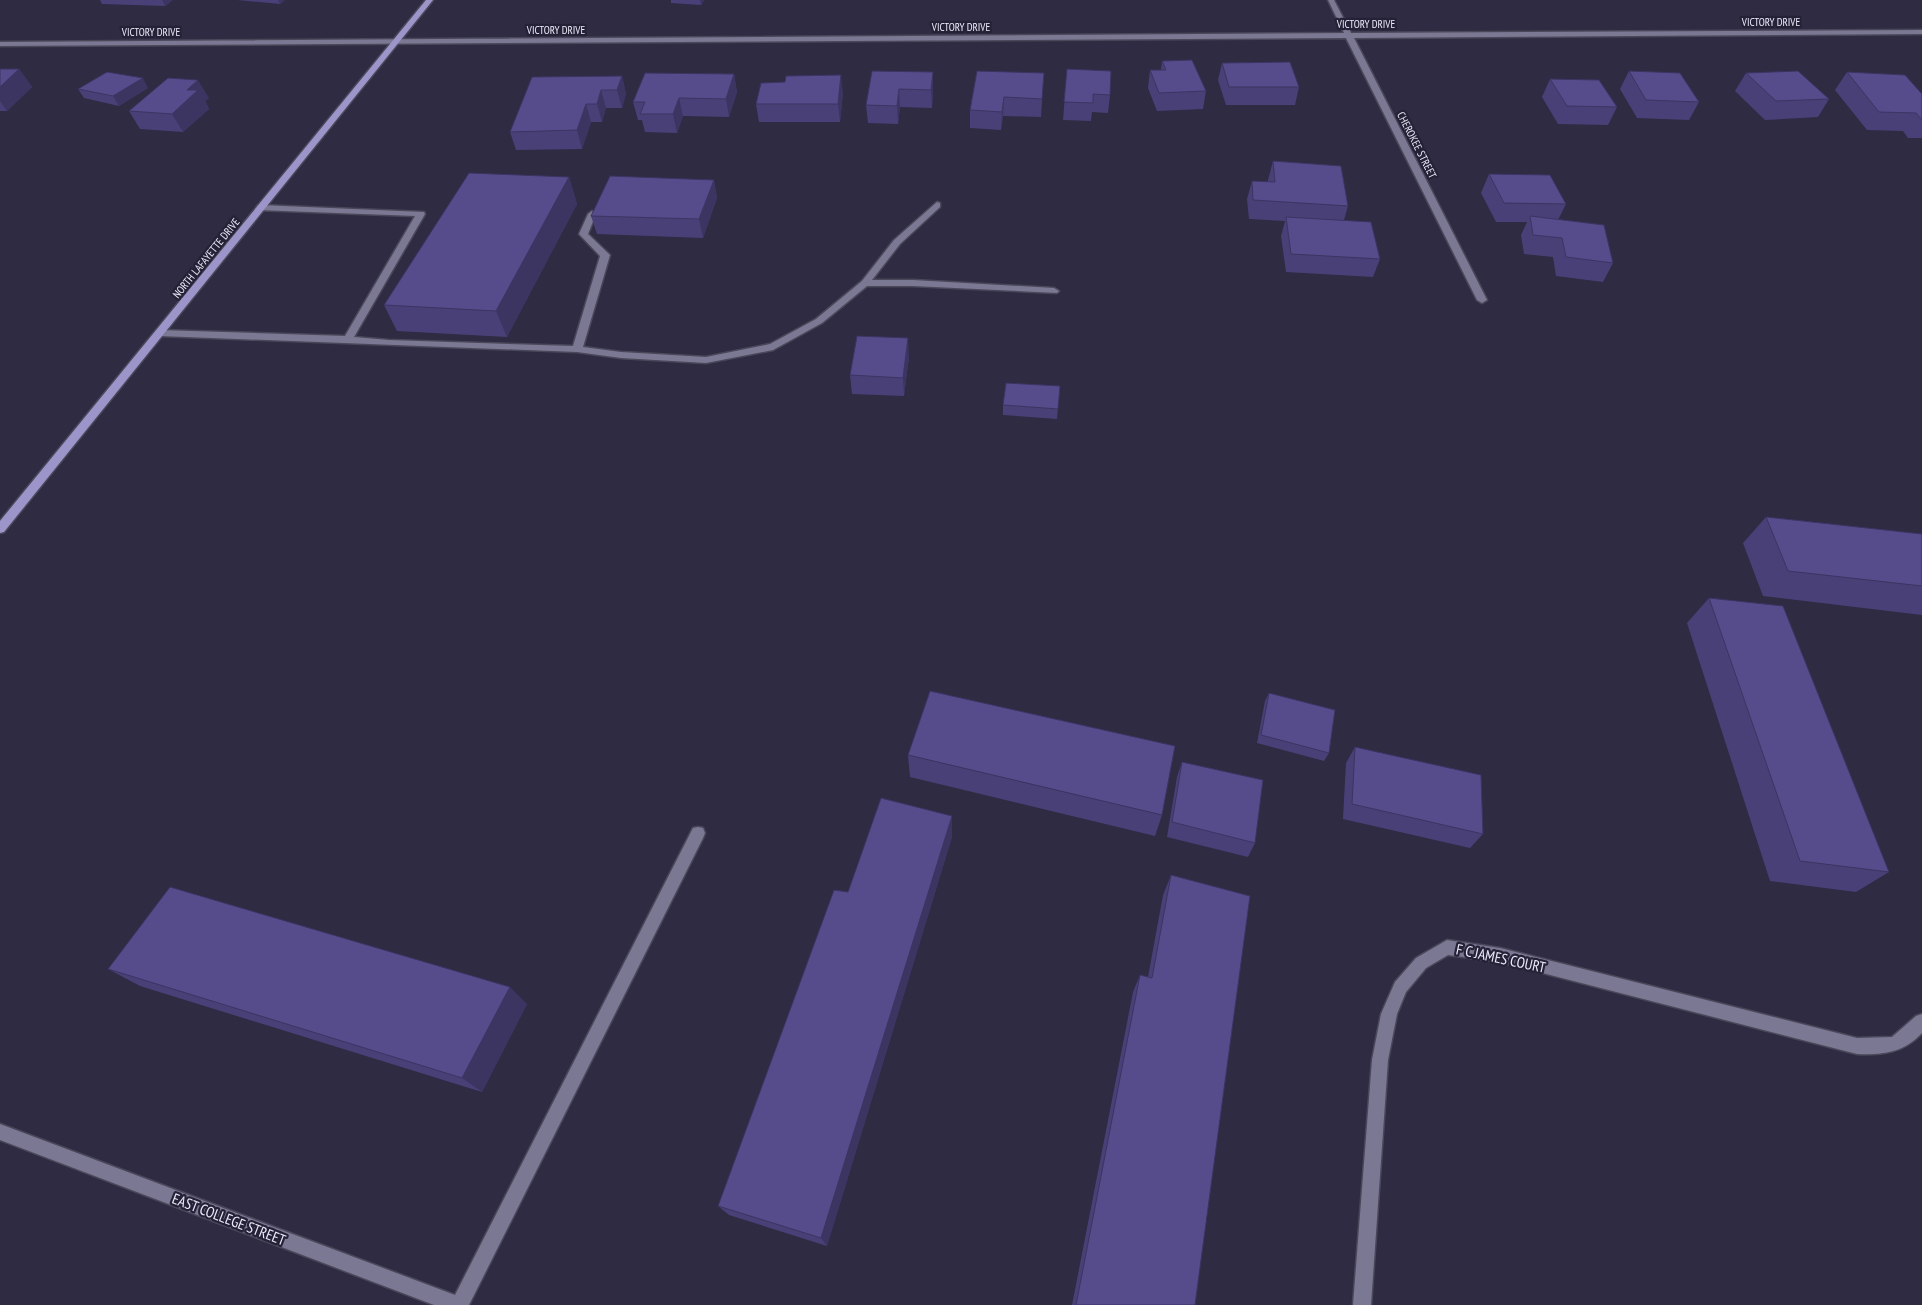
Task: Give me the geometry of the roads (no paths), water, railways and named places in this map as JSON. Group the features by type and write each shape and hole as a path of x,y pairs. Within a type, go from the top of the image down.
{"main road":[{"name":"NORTH LAFAYETTE DRIVE","path":"0,529 430,0"}],"street":[{"name":"CHEROKEE STREET","path":"1331,0 1482,300"},
{"name":"VICTORY DRIVE","path":"0,44 1922,32"},
{"path":"160,333 576,349 621,355 706,360 773,348 819,321 865,283 897,242 937,205"},
{"path":"260,208 421,214 348,339"},
{"path":"576,349 605,254 582,234 592,214"},
{"path":"865,283 913,283 1054,291"},
{"path":"458,1305 698,834"},
{"name":"F C JAMES COURT","path":"1362,1305 1380,1060 1389,1014 1400,987 1421,962 1446,947 1500,955 1857,1046 1888,1048 1909,1036 1922,1022"},
{"name":"EAST COLLEGE STREET","path":"0,1132 458,1305"}]}
